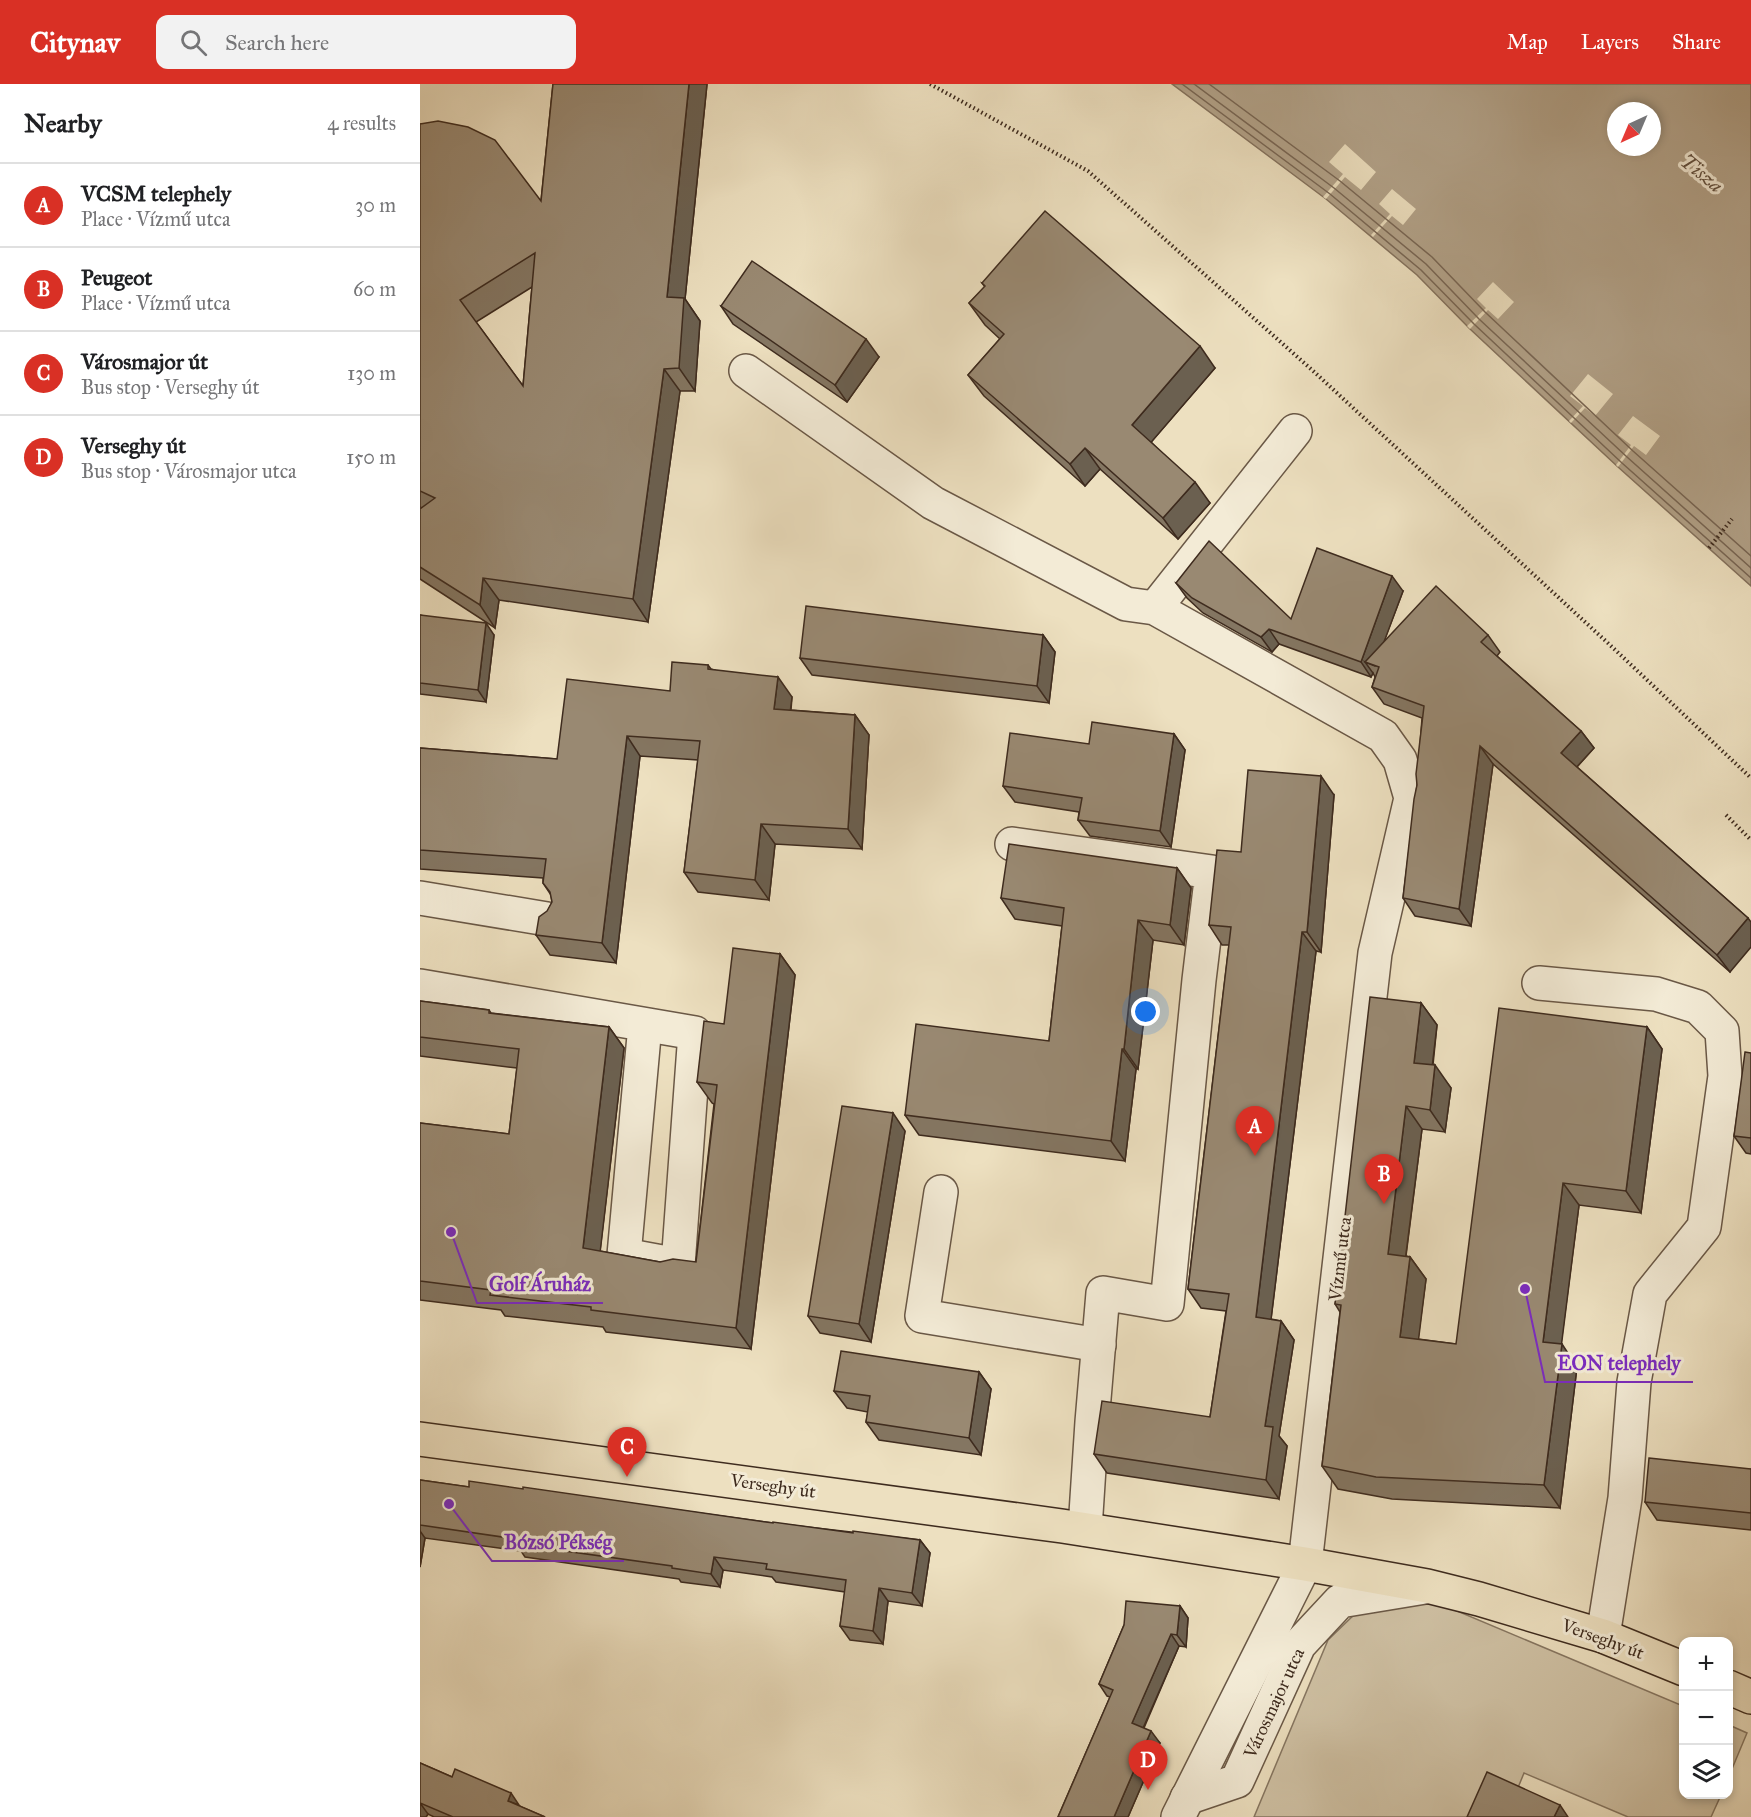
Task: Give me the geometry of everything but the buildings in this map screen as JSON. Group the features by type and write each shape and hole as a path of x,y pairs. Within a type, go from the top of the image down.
{"main road":[{"name":"Verseghy út","path":"420,1438 1085,1529 1428,1586 1603,1636 1679,1667"},
{"path":"1733,1690 1751,1697"}],"street":[{"path":"746,371 933,503 1126,604 1155,608 1294,431"},
{"name":"Vízmű utca","path":"1155,608 1383,736 1400,760 1411,798 1375,953 1305,1564"},
{"path":"1012,844 1212,872 1198,980 1167,1304 1103,1293 1085,1529"},
{"path":"420,898 547,918"},
{"path":"1539,983 1656,994 1698,1007 1722,1031 1725,1076 1704,1227 1650,1293 1634,1382 1625,1498 1603,1636"},
{"path":"420,986 645,1024 695,1033 678,1265 624,1255 645,1024"},
{"path":"941,1192 922,1316 1099,1345"},
{"name":"Városmajor utca","path":"1183,1807 1305,1564"},
{"name":"Városmajor utca","path":"1183,1807 1237,1781 1299,1645 1341,1601 1428,1586"}],"path":[{"path":"930,84 1088,171 1337,394 1751,778"},
{"path":"1709,548 1732,519"},
{"path":"1726,815 1751,840"}],"shaded area":[{"path":"1431,1600 1679,1704 1679,1799 1719,1799 1711,1817 1628,1817 1524,1773 1506,1817 1254,1817 1328,1640 1358,1611"},
{"path":"1733,1727 1747,1733 1733,1766"}],"water":[{"name":"Tisza","path":"1172,84 1751,84 1751,586 1618,467 1470,329 1417,275 1326,199"}],"pier":[{"path":"1345,144 1376,172 1361,190 1345,177 1326,199 1323,197 1343,174 1329,162"},
{"path":"1392,189 1416,209 1403,225 1392,216 1373,237 1371,235 1390,214 1379,204"},
{"path":"1493,282 1514,302 1498,319 1488,310 1470,329 1467,326 1486,308 1477,299"},
{"path":"1588,374 1613,394 1595,416 1585,408 1571,423 1569,421 1583,406 1570,396"},
{"path":"1633,416 1660,436 1646,455 1634,446 1618,467 1616,465 1631,445 1618,435"}],"place":[{"name":"VCSM telephely","path":"1255,1156"},
{"name":"Peugeot","path":"1384,1204"},
{"name":"Golf Áruház","path":"451,1232"},
{"name":"EON telephely","path":"1525,1289"},
{"name":"Városmajor út","path":"627,1477"},
{"name":"Bózsó Pékség","path":"449,1504"},
{"name":"Verseghy út","path":"1148,1790"}]}
